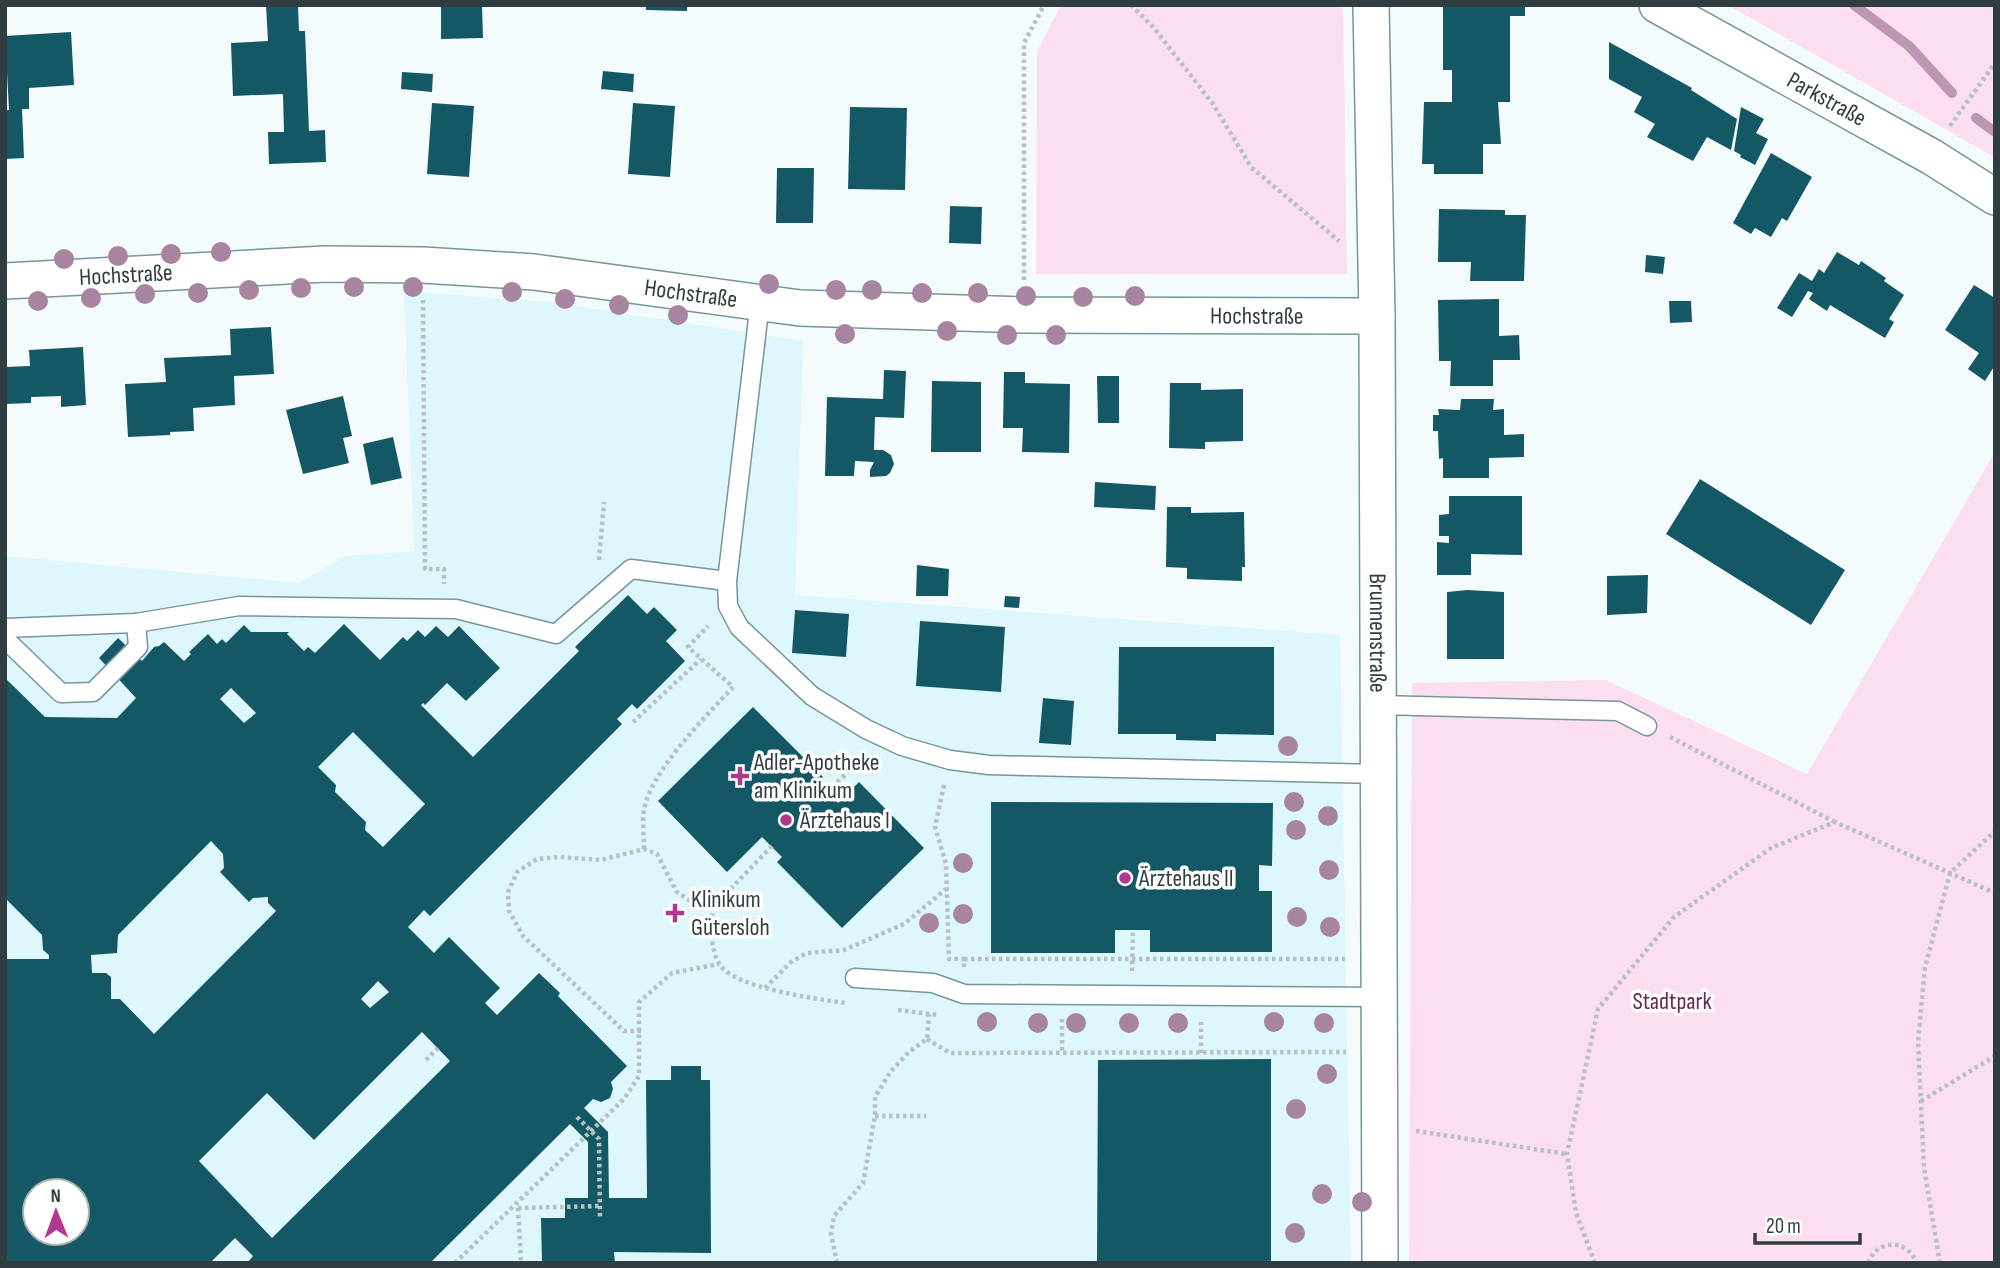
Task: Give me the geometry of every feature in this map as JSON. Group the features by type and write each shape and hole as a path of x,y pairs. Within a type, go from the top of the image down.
{"street":[{"name":"Brunnenstraße","path":"1371,5 1377,271 1380,1263"},
{"name":"Parkstraße","path":"1657,5 1932,157 1995,197"},
{"name":"Hochstraße","path":"5,281 325,264 423,265 534,272 800,308 1023,315 1377,316"}],"lane":[{"path":"760,302 727,581 728,606 738,627 812,696 866,729 902,746 950,760 989,765 1379,774"},
{"path":"5,628 136,623 239,606 456,609 555,634 631,569 727,581"},
{"path":"5,639 61,693 93,692 138,647 136,623"},
{"path":"1379,705 1618,711 1647,726"},
{"path":"855,978 933,983 964,994 1380,997"}],"path":[{"path":"1023,315 1024,43 1044,5"},
{"path":"1131,5 1154,28 1213,104 1251,167 1377,271"},
{"path":"1943,136 1995,63"},
{"path":"423,265 425,569 444,569 445,609"},
{"path":"604,502 597,581 606,591"},
{"path":"644,849 643,811 650,789 691,733 733,687 688,647 728,606"},
{"path":"633,722 702,659"},
{"path":"1647,726 1835,822 1995,893"},
{"path":"827,792 885,738"},
{"path":"950,760 935,827 946,864 948,959 1379,959"},
{"path":"1595,1263 1576,1213 1567,1154 1598,1009 1674,917 1771,848 1835,822"},
{"path":"1940,1263 1924,1168 1917,1042 1925,967 1950,873 1995,831"},
{"path":"772,846 714,906 711,918 712,939 719,964 730,975 765,988 846,1003"},
{"path":"641,1031 624,1031 523,936 509,911 508,892 517,872 537,859 559,856 601,860 644,849 657,854 677,892 695,904 714,906"},
{"path":"765,988 791,962 807,953 844,950 904,924 947,888"},
{"path":"1132,995 1133,930"},
{"path":"964,959 964,994"},
{"path":"455,1263 518,1205 624,1099 639,1076 639,1002 672,973 719,964"},
{"path":"837,1263 831,1234 834,1216 863,1183 875,1116 874,1097 891,1071 909,1052 927,1039 929,1014 888,1009"},
{"path":"927,1039 950,1053 1380,1052"},
{"path":"426,1060 438,1048"},
{"path":"1922,1101 1995,1056"},
{"path":"577,1116 599,1139 600,1218"},
{"path":"875,1116 926,1116"},
{"path":"1380,1126 1567,1154"},
{"path":"518,1205 600,1206"},
{"path":"518,1205 521,1263"},
{"path":"1868,1263 1873,1252 1894,1244 1909,1250 1917,1263"}],"shaded area":[{"name":"Klinikum Gütersloh","path":"404,291 549,302 803,341 795,595 1340,635 1351,1263 5,1263 5,556 299,583 346,556 414,551"}],"green space":[{"path":"1061,5 1343,5 1347,274 1036,274 1037,51"},
{"path":"1728,5 1995,5 1995,158 1994,157"},
{"name":"Stadtpark","path":"1995,452 1995,1263 1409,1263 1412,683 1606,680 1807,774"}],"building":[{"path":"266,5 298,5 299,31 305,31 309,131 325,130 326,162 269,164 268,132 284,132 283,94 233,96 231,43 268,41"},
{"path":"441,5 482,5 483,38 441,39"},
{"path":"646,5 687,5 687,11 646,10"},
{"path":"1443,5 1525,5 1525,16 1510,16 1510,102 1498,102 1501,144 1483,144 1483,174 1434,174 1434,164 1422,164 1424,102 1452,102 1452,70 1443,70"},
{"path":"71,32 74,85 29,88 29,109 22,109 24,158 5,159 5,110 9,110 5,36"},
{"path":"1609,42 1692,88 1691,90 1737,119 1731,150 1707,137 1693,161 1647,137 1655,124 1634,112 1642,97 1609,79"},
{"path":"603,71 634,74 633,92 601,89"},
{"path":"402,72 433,74 432,92 401,89"},
{"path":"432,103 474,106 469,177 427,174"},
{"path":"633,103 675,106 670,177 628,174"},
{"path":"850,107 907,108 905,190 848,189"},
{"path":"1741,107 1764,119 1756,133 1768,139 1755,165 1734,151"},
{"path":"1771,153 1812,177 1787,221 1782,218 1771,237 1755,228 1751,234 1733,223"},
{"path":"777,168 814,168 813,223 776,223"},
{"path":"950,206 982,207 981,244 949,243"},
{"path":"1439,209 1505,210 1505,215 1526,215 1524,281 1470,281 1471,262 1438,262"},
{"path":"1837,252 1859,265 1861,261 1886,278 1884,281 1904,295 1889,319 1894,322 1885,338 1830,305 1827,311 1809,299 1813,293 1808,291 1792,317 1777,308 1799,273 1812,281 1819,269 1824,273"},
{"path":"1646,255 1665,257 1663,274 1645,272"},
{"path":"1974,285 1995,298 1995,365 1985,381 1968,369 1979,353 1945,330"},
{"path":"1499,299 1499,336 1519,335 1520,360 1493,360 1493,386 1450,386 1451,361 1439,361 1438,300"},
{"path":"1669,301 1691,301 1692,322 1670,323"},
{"path":"271,327 274,374 234,376 235,405 193,408 194,431 128,437 125,384 166,382 164,358 231,355 230,329"},
{"path":"83,347 86,405 61,407 61,396 31,397 31,403 5,404 5,367 30,366 29,350"},
{"path":"884,370 906,371 904,418 875,417 874,450 883,450 891,455 894,464 890,473 886,476 870,477 874,462 855,461 854,476 825,476 827,397 883,399"},
{"path":"1004,372 1025,372 1025,383 1070,384 1069,453 1022,452 1023,428 1003,428"},
{"path":"1097,376 1119,376 1119,423 1098,423"},
{"path":"932,381 981,382 981,452 931,452"},
{"path":"1170,383 1201,383 1201,390 1243,389 1243,441 1205,442 1205,449 1169,448"},
{"path":"343,396 352,436 343,438 349,463 303,474 286,410"},
{"path":"1461,399 1494,399 1493,410 1504,409 1504,435 1524,434 1524,457 1489,458 1489,478 1443,478 1443,458 1439,459 1438,431 1433,431 1433,415 1439,415 1438,409 1460,410"},
{"path":"393,437 402,478 371,485 363,444"},
{"path":"1700,479 1845,570 1811,625 1666,534"},
{"path":"1095,482 1156,486 1155,510 1094,507"},
{"path":"1449,496 1522,496 1522,555 1471,554 1471,575 1437,575 1437,542 1449,543 1449,536 1439,536 1439,515 1449,514"},
{"path":"1167,507 1191,507 1191,513 1244,512 1245,567 1242,567 1242,581 1187,579 1187,568 1166,567"},
{"path":"917,565 949,569 948,596 916,596"},
{"path":"1648,575 1647,613 1607,615 1607,576"},
{"path":"1447,592 1504,592 1504,659 1447,659"},
{"path":"628,595 647,614 654,607 677,630 666,641 685,661 637,709 632,704 617,719 622,724 430,916 424,910 408,927 434,953 449,937 500,988 485,1003 497,1015 539,973 627,1066 611,1082 613,1089 610,1098 601,1102 593,1099 584,1108 608,1132 609,1198 647,1198 646,1080 671,1080 671,1066 701,1066 701,1080 710,1080 711,1253 614,1252 615,1263 542,1263 541,1218 565,1218 565,1198 588,1198 588,1142 570,1124 430,1263 247,1263 253,1256 235,1238 210,1263 5,1263 5,959 49,959 49,955 43,950 42,935 5,898 5,678 45,717 117,718 136,698 99,658 118,638 142,661 154,647 164,642 184,661 191,654 189,652 208,634 217,644 222,639 226,643 244,625 251,632 289,632 287,634 304,651 308,647 315,653 344,624 380,660 403,637 407,641 418,630 425,637 436,626 448,637 459,626 500,668 466,701 447,683 425,705 421,705 473,757 579,651 575,647","holes":["231,688 256,713 244,723 220,699","353,732 425,804 383,847 365,830 366,822 335,792 336,785 318,767","211,841 223,854 224,868 220,872 249,902 253,898 268,897 268,903 276,911 154,1034 120,999 111,999 111,977 106,973 92,973 91,955 117,953 118,935","378,981 389,992 370,1008 361,999","422,1032 450,1061 272,1238 199,1161 267,1093 314,1140"]},
{"path":"1005,596 1020,597 1019,608 1004,607"},
{"path":"795,610 849,614 846,657 792,653"},
{"path":"920,621 1005,627 1001,692 916,686"},
{"path":"1119,647 1274,647 1274,735 1216,734 1216,741 1176,740 1176,734 1118,734"},
{"path":"1043,698 1074,701 1071,745 1039,743"},
{"name":"Ärztehaus I","path":"753,707 823,777 818,782 838,803 859,782 924,848 842,928 777,862 782,857 762,837 727,872 658,801"},
{"name":"Ärztehaus II","path":"991,802 1273,803 1272,866 1259,865 1259,891 1272,891 1272,952 1150,952 1150,930 1115,930 1115,953 991,953"},
{"path":"1271,1059 1271,1263 1097,1263 1098,1060"}],"waterway":[{"path":"1854,5 1909,46 1952,93"},
{"path":"1976,118 1995,132"}],"place":[{"name":"Adler-Apotheke am Klinikum","path":"740,776"},
{"name":"Ärztehaus I","path":"786,820"},
{"name":"Ärztehaus II","path":"1125,878"},
{"name":"Klinikum Gütersloh","path":"675,913"}]}
